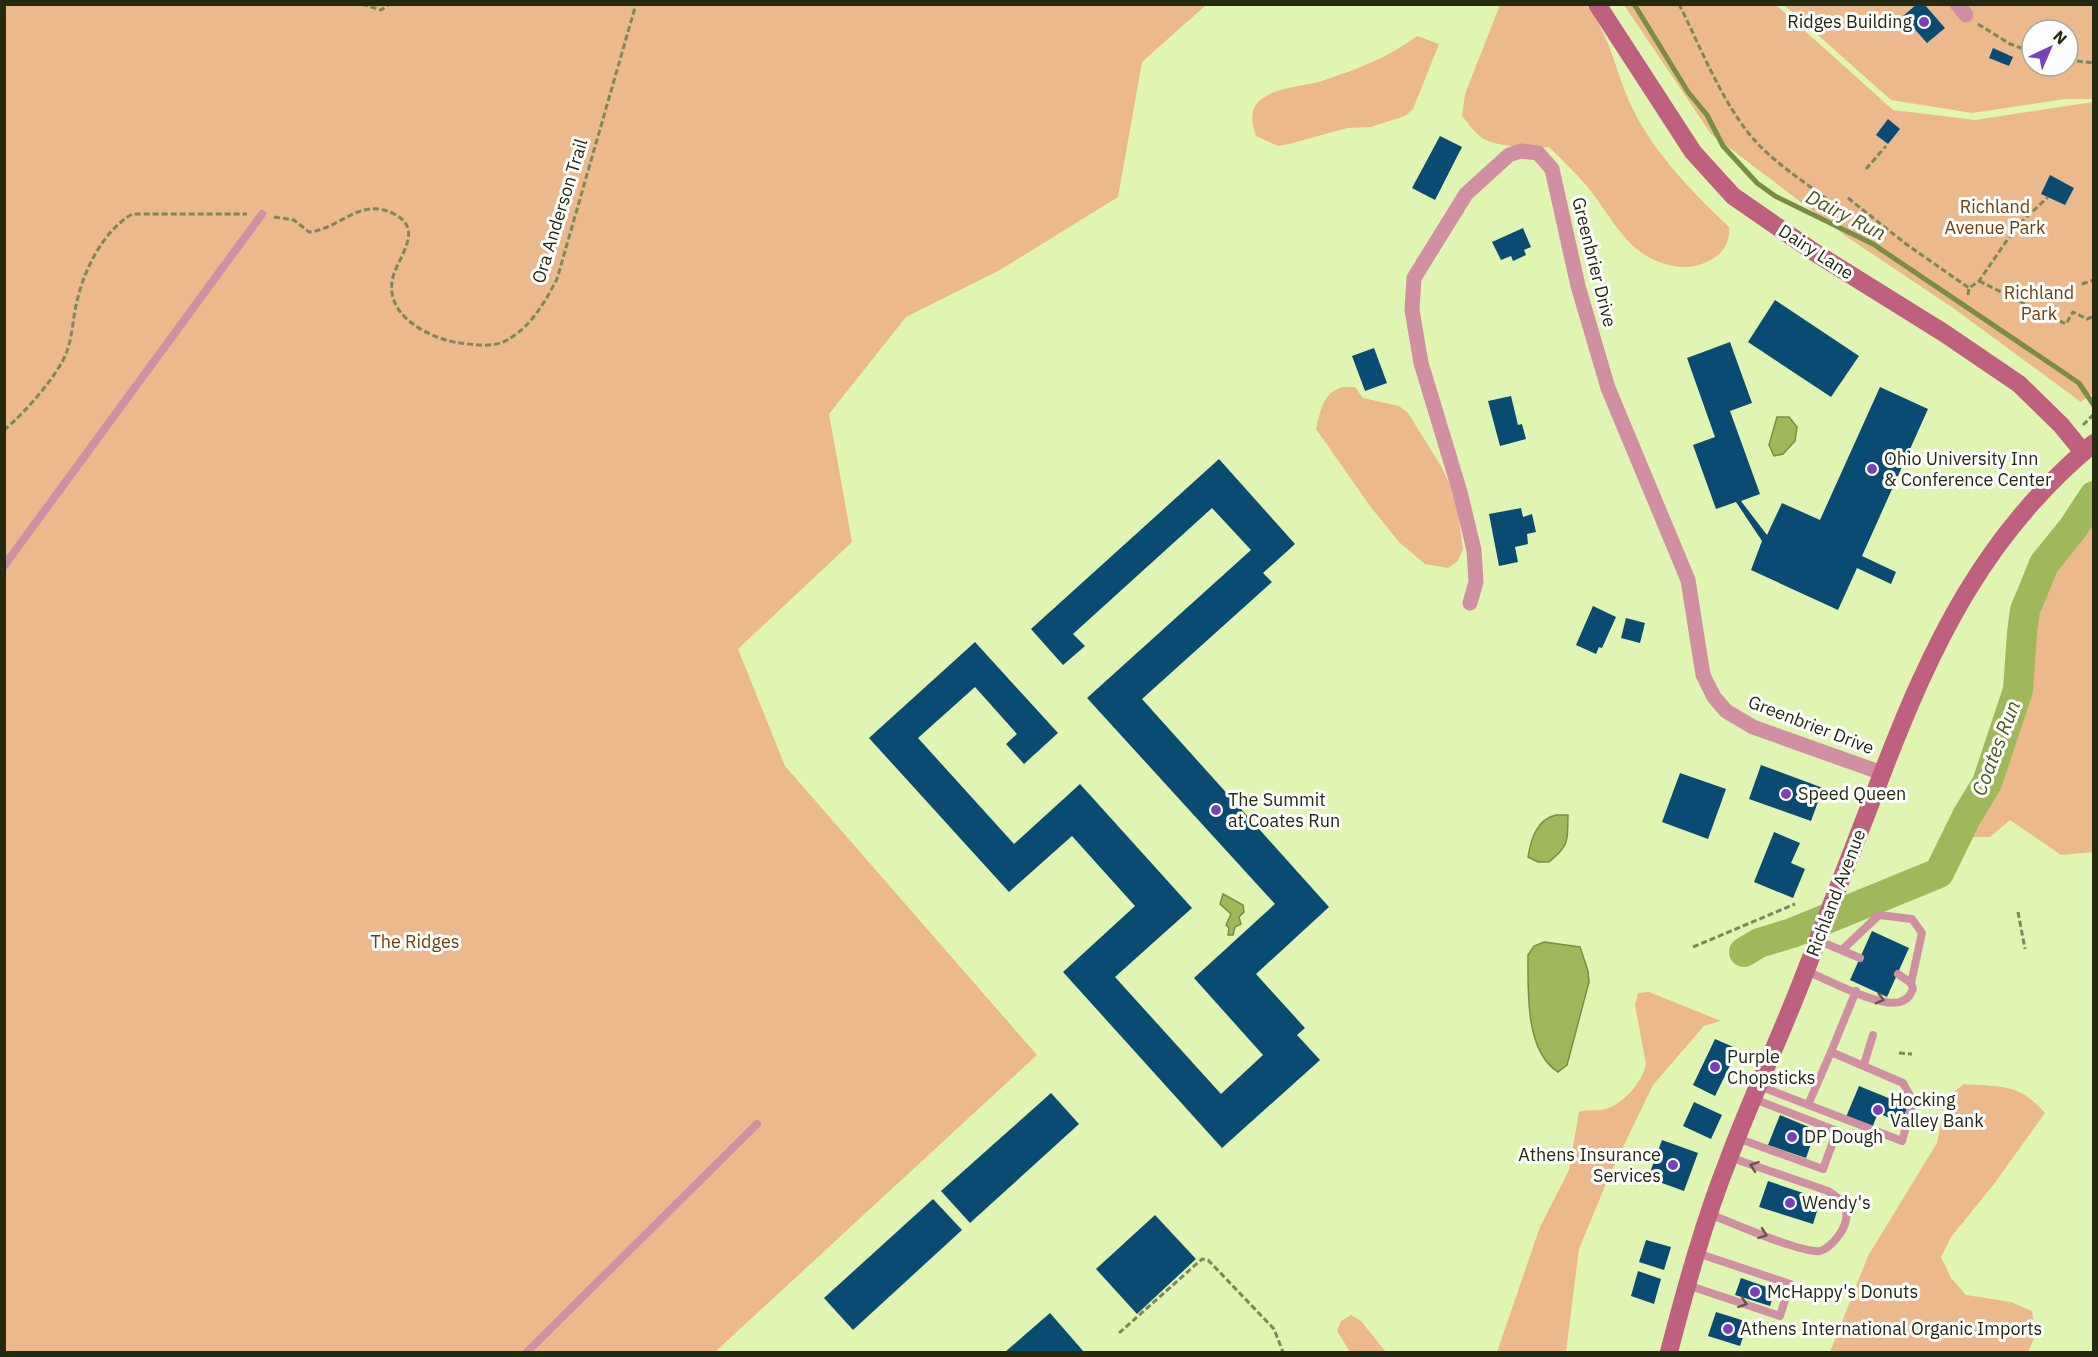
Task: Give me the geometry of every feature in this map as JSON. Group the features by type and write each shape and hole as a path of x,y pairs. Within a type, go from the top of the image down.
{"main road":[{"name":"Dairy Lane","path":"1597,4 1693,152 1733,196 1814,252 1944,333 2019,384 2088,448"},
{"name":"Richland Avenue","path":"1669,1353 1696,1253 1729,1157 1806,971 1921,675 1974,579 2018,518 2088,448"}],"street":[{"name":"Greenbrier Drive","path":"1470,603 1476,582 1474,550 1460,492 1421,363 1412,310 1414,278 1466,194 1509,155 1521,151 1538,153 1552,169 1578,286 1608,388 1688,580 1703,675 1714,697 1726,711 1753,727 1882,773"}],"lane":[{"path":"4,566 262,214"},
{"path":"1806,971 1882,1002 1898,1002 1909,998 1913,989 1911,983 1922,933 1912,919 1879,915 1842,950"},
{"path":"1817,940 1860,958"},
{"path":"1898,974 1911,983"},
{"path":"1808,1105 1856,991"},
{"path":"1864,1064 1873,1035"},
{"path":"1757,1092 1808,1105 1902,1141 1913,1101 1903,1083 1864,1064 1831,1052"},
{"path":"1737,1138 1823,1169 1837,1131 1757,1092"},
{"path":"527,1353 757,1124"},
{"path":"1708,1214 1796,1246 1819,1251 1840,1234 1846,1219 1845,1208 1837,1196 1828,1191 1729,1157"},
{"path":"1687,1285 1780,1316 1790,1284 1696,1253"}],"path":[{"path":"362,4 381,10 390,4"},
{"name":"Ora Anderson Trail","path":"4,430 57,373 67,352 78,295 98,249 116,223 132,214 262,214 294,220 309,232 320,231 344,217 369,208 395,214 405,221 409,232 406,250 392,281 398,306 407,319 437,339 488,345 504,342 520,332 541,308 557,279 636,4"},
{"path":"1679,4 1726,96 1750,134 1769,153 1841,210"},
{"path":"1961,10 1989,33 2020,47"},
{"path":"1866,169 1886,146"},
{"path":"1968,295 1969,288 1979,281 2016,226 2037,209 2044,197 2048,197"},
{"path":"1848,198 1906,244 1969,288"},
{"path":"2082,284 2094,280"},
{"path":"1979,281 2066,324 2073,312 2087,319 2093,316"},
{"path":"2088,313 2093,316"},
{"path":"2083,422 2094,414"},
{"path":"1693,947 1795,904"},
{"path":"2018,912 2025,949"},
{"path":"1899,1053 1912,1053"},
{"path":"1119,1333 1202,1259 1208,1260 1274,1329 1283,1353"}],"green space":[{"name":"The Ridges","path":"5,5 1206,5 1142,62 1118,197 1000,270 906,317 829,414 852,542 738,649 785,766 1037,1055 715,1352 5,1352"},
{"path":"1500,5 1586,5 1600,27 1629,101 1649,137 1686,184 1729,227 1728,240 1718,255 1702,264 1685,267 1665,264 1651,258 1639,251 1619,231 1585,184 1549,147 1524,147 1496,143 1482,138 1474,130 1462,116 1465,94"},
{"name":"Richland Avenue Park","path":"1624,5 1776,5 1893,110 1975,120 2093,102 2093,393 2081,402 1953,308 1847,237 1711,134"},
{"path":"1784,5 2093,5 2093,99 2065,99 1972,113 1891,100"},
{"path":"1417,36 1439,44 1413,109 1405,116 1371,127 1347,128 1278,146 1256,136 1253,123 1254,109 1266,96 1273,92 1325,80 1362,67"},
{"path":"1342,387 1355,387 1363,398 1399,406 1408,413 1441,466 1452,489 1463,549 1458,561 1448,568 1425,564 1399,542 1370,506 1316,429 1326,398"},
{"path":"2093,488 2093,852 2061,855 2010,820 1990,837 1968,837 1953,820 1965,802 1982,787 1990,755 2013,705 2018,673 2018,618 2025,591 2045,556"},
{"path":"1649,992 1721,1021 1704,1026 1653,1085 1610,1174 1579,1249 1566,1352 1497,1352 1540,1227 1569,1170 1579,1112 1602,1110 1617,1104 1636,1086 1644,1071 1646,1064 1635,1005 1638,993"},
{"path":"1964,1084 2009,1088 2018,1091 2036,1103 2045,1113 1994,1184 1951,1237 1941,1257 1951,1278 1966,1295 2011,1302 2032,1311 2036,1334 2028,1352 1830,1352 1868,1256 1937,1143 1946,1098"},
{"path":"1351,1315 1361,1321 1386,1352 1350,1352 1337,1331 1341,1321"}],"shaded area":[{"path":"1777,417 1789,417 1797,427 1795,441 1783,454 1774,456 1769,445"},
{"path":"1568,815 1567,836 1561,851 1549,862 1538,862 1528,857 1533,837 1540,825 1549,817"},
{"path":"1223,894 1243,905 1244,912 1239,917 1241,924 1235,927 1233,935 1228,935 1229,928 1226,925 1231,914 1220,904"},
{"path":"1544,942 1580,947 1588,971 1589,982 1567,1065 1558,1072 1539,1050 1534,1035 1529,1002 1528,955 1534,946"}],"building":[{"name":"Ridges Building","path":"1917,4 1924,4 1945,28 1927,43 1903,16"},
{"path":"1993,48 2013,57 2009,66 1989,58"},
{"path":"1888,119 1900,129 1888,144 1876,135"},
{"path":"1440,136 1462,147 1435,200 1412,188"},
{"path":"2050,175 2074,188 2065,205 2041,194"},
{"path":"1523,228 1531,247 1524,250 1526,255 1513,261 1511,256 1501,260 1492,242"},
{"path":"1775,300 1859,356 1831,397 1748,342"},
{"name":"Ohio University Inn & Conference Center","path":"1730,342 1752,403 1730,411 1760,494 1741,501 1767,535 1782,503 1820,520 1880,387 1928,409 1862,556 1896,572 1891,584 1857,568 1838,610 1751,570 1762,541 1736,502 1716,509 1693,445 1715,437 1687,358"},
{"path":"1374,348 1387,383 1365,391 1352,356"},
{"path":"1511,396 1518,425 1522,424 1526,439 1500,446 1488,401"},
{"name":"The Summit at Coates Run","path":"1219,459 1295,544 1263,573 1272,582 1142,699 1329,907 1256,974 1305,1028 1297,1035 1320,1060 1222,1148 1063,972 1135,906 1072,836 1009,892 869,738 975,642 1058,733 1024,764 1006,744 1017,734 975,687 918,738 1014,844 1080,784 1192,908 1115,977 1221,1094 1263,1055 1194,978 1275,904 1087,698 1251,550 1212,508 1073,634 1085,646 1063,665 1031,629"},
{"path":"1521,508 1523,517 1532,514 1536,532 1527,534 1528,544 1515,547 1518,562 1499,566 1489,514"},
{"path":"1593,606 1616,617 1602,648 1599,647 1596,654 1576,645"},
{"path":"1626,618 1645,623 1640,643 1621,638"},
{"name":"Speed Queen","path":"1761,765 1823,788 1811,821 1749,799"},
{"path":"1680,773 1726,789 1708,839 1662,822"},
{"path":"1774,832 1800,843 1791,863 1805,869 1793,898 1754,882"},
{"path":"1872,931 1909,948 1887,997 1850,980"},
{"name":"Purple Chopsticks","path":"1715,1039 1738,1049 1715,1096 1693,1085"},
{"name":"Hocking Valley Bank","path":"1859,1086 1908,1106 1901,1123 1878,1113 1872,1128 1846,1117"},
{"path":"1051,1093 1079,1124 970,1223 941,1191"},
{"path":"1694,1102 1722,1115 1711,1139 1683,1126"},
{"name":"DP Dough","path":"1780,1115 1816,1130 1806,1158 1768,1145"},
{"name":"Athens Insurance Services","path":"1662,1140 1698,1153 1684,1191 1648,1178"},
{"name":"Wendy's","path":"1768,1181 1821,1199 1813,1224 1759,1207"},
{"path":"933,1199 962,1230 853,1330 824,1298"},
{"path":"1155,1215 1196,1259 1137,1314 1096,1269"},
{"path":"1646,1240 1671,1247 1664,1270 1639,1262"},
{"path":"1638,1271 1661,1279 1654,1304 1631,1296"},
{"name":"McHappy's Donuts","path":"1741,1278 1775,1290 1770,1306 1735,1295"},
{"name":"Athens International Organic Imports","path":"1716,1312 1748,1322 1740,1346 1708,1336"},
{"path":"1050,1313 1084,1352 1005,1352"}],"waterway":[{"name":"Dairy Run","path":"1634,4 1688,92 1707,115 1723,146 1757,183 1775,196 1873,244 2079,383 2093,404"},
{"name":"Coates Run","path":"1744,952 1759,943 1792,933 1939,873 1967,816 1987,783 2018,690 2025,610 2044,564 2073,528 2094,496"}],"place":[{"name":"Ridges Building","path":"1924,22"},
{"name":"Ohio University Inn & Conference Center","path":"1872,469"},
{"name":"Speed Queen","path":"1786,794"},
{"name":"The Summit at Coates Run","path":"1216,810"},
{"name":"Purple Chopsticks","path":"1715,1067"},
{"name":"Hocking Valley Bank","path":"1878,1110"},
{"name":"DP Dough","path":"1792,1137"},
{"name":"Athens Insurance Services","path":"1673,1165"},
{"name":"Wendy's","path":"1790,1203"},
{"name":"McHappy's Donuts","path":"1755,1292"},
{"name":"Athens International Organic Imports","path":"1728,1329"}],"park label":[{"name":"Richland Park","path":"2039,303"}]}
